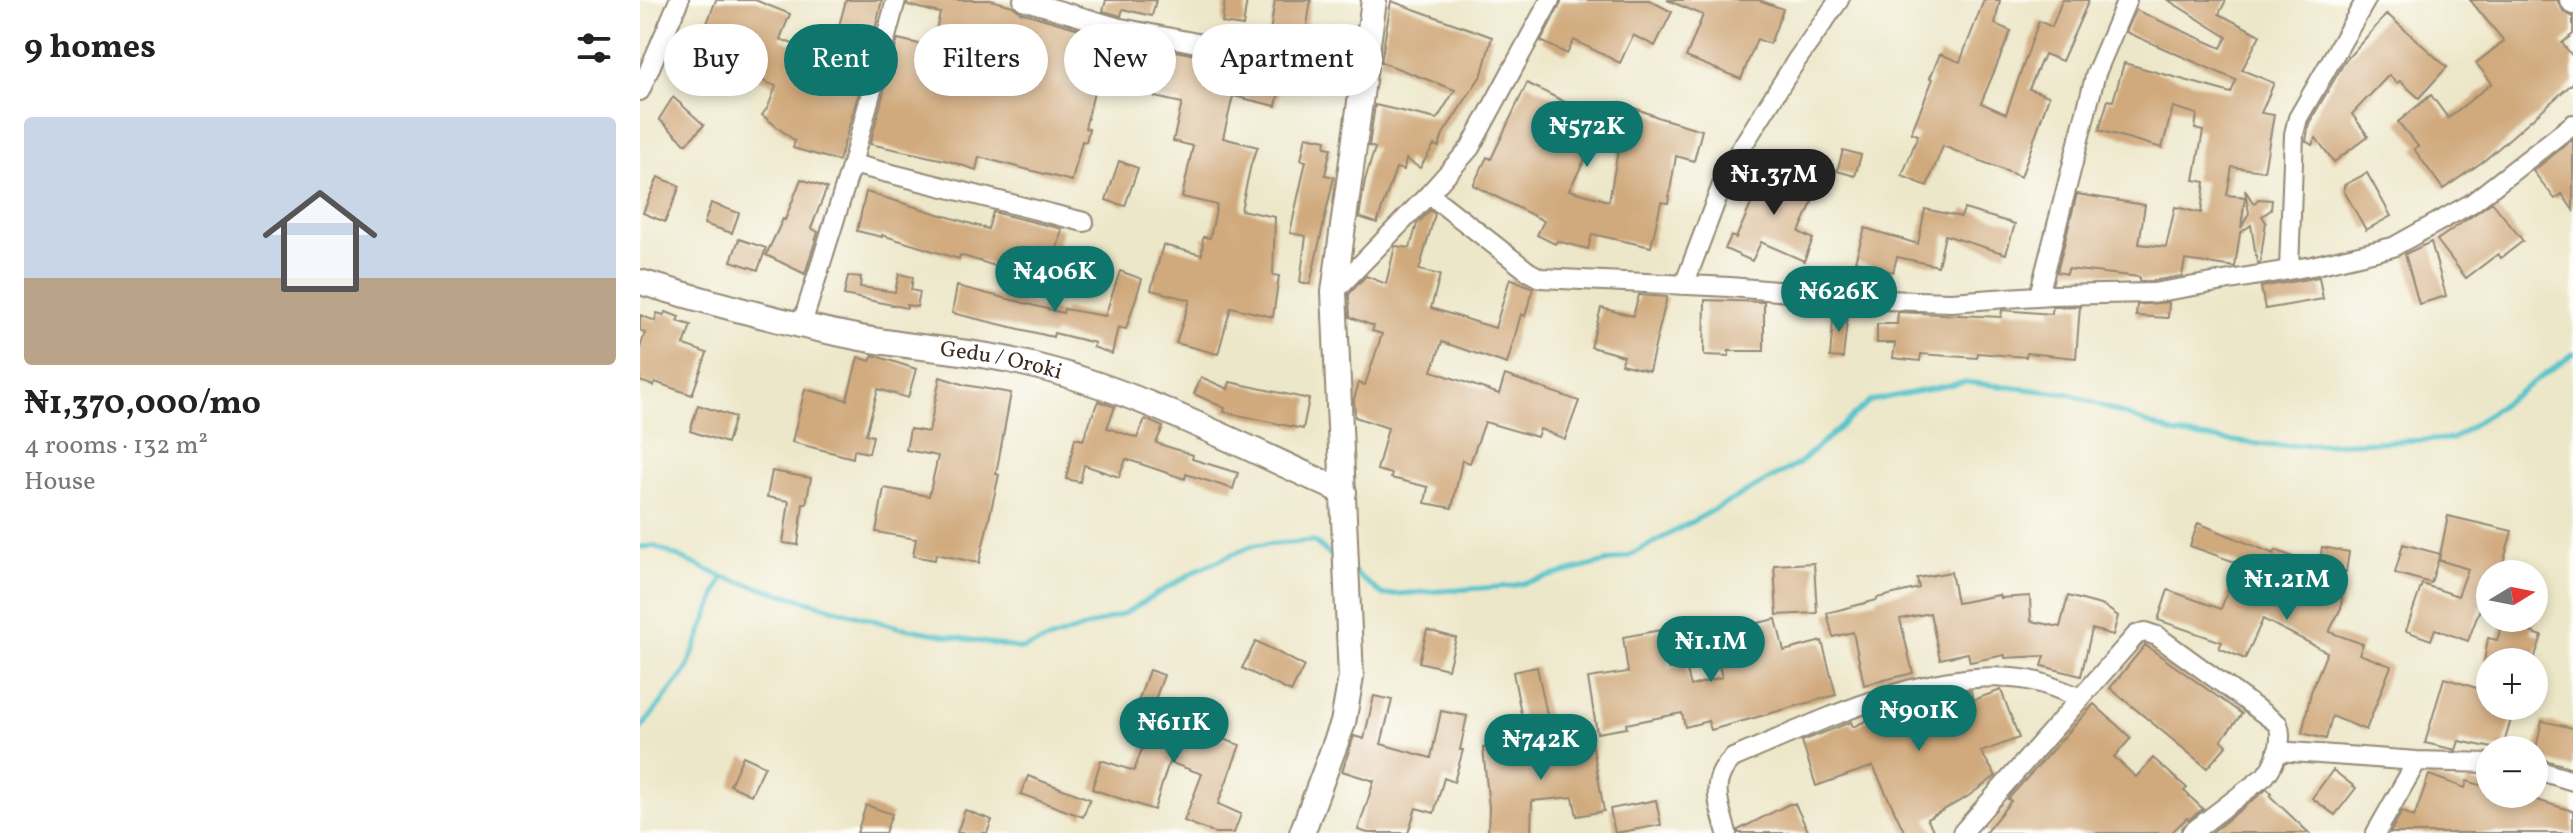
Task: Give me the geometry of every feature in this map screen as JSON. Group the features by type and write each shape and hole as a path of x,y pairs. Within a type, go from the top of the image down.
{"street":[{"path":"640,91 679,0"},
{"path":"802,324 852,164 896,0"},
{"path":"1023,0 1116,27 1192,42"},
{"path":"1371,24 1374,0"},
{"path":"1334,292 1470,148 1550,0"},
{"path":"1684,285 1728,169 1796,61 1839,0"},
{"path":"2039,295 2096,73 2127,0"},
{"path":"2289,269 2294,134 2298,118 2366,0"},
{"path":"2569,0 2573,5"},
{"path":"1302,833 1343,723 1351,677 1334,292 1360,96"},
{"path":"1429,194 1540,278 1951,302 2039,295 2153,293 2393,247 2472,203 2573,124"},
{"path":"852,164 1084,222"},
{"name":"Gedu / Oroki","path":"640,282 725,307 851,337 1018,362 1066,376 1183,419 1344,492"},
{"path":"1962,833 2136,635 2145,632 2157,636 2278,724 2281,731 2273,766 2265,776 2191,833"},
{"path":"1727,833 1718,799 1717,781 1723,767 1733,758 1874,699 1949,682 2000,677 2026,679 2081,698"},
{"path":"2277,751 2476,763"},
{"path":"2376,833 2417,761"},
{"path":"2548,773 2573,781"}],"building":[{"path":"716,0 755,0 790,14 780,39 784,41 784,96 858,96 839,161 793,148 795,141 762,115 776,86 768,83 768,24 707,24"},
{"path":"846,0 882,0 876,24 839,24"},
{"path":"908,0 990,0 1064,25 1064,96 1093,96 1085,128 1089,129 1086,142 1082,141 1072,181 979,157 976,170 870,144 883,96 898,96 898,39 914,43 914,96 1048,96 1048,24 937,24 940,13 907,5"},
{"path":"1106,0 1156,0 1152,16 1123,9 1121,16 1103,11"},
{"path":"1225,0 1247,0 1243,24 1222,23"},
{"path":"1275,0 1311,0 1307,24 1271,24"},
{"path":"1562,0 1649,0 1672,12 1655,46 1633,35 1620,63 1574,40 1567,54 1541,41"},
{"path":"1667,0 1759,0 1783,9 1770,44 1757,39 1741,79 1686,57 1703,15"},
{"path":"1984,0 2000,0 1995,24 2011,31 1981,103 2006,114 2039,21 2052,27 2062,0 2089,0 2062,61 2044,54 2029,89 2049,96 2021,177 1943,146 1927,186 1902,176 1918,135 1911,133 1940,54 1960,62"},
{"path":"2168,0 2226,0 2219,14 2260,35 2242,70 2274,83 2261,113 2274,115 2264,171 2232,167 2227,195 2245,197 2241,228 2249,213 2245,190 2254,204 2258,199 2272,200 2271,210 2262,216 2266,222 2260,263 2257,263 2251,225 2240,233 2235,267 2185,260 2182,276 2152,281 2068,269 2067,274 2057,272 2077,194 2145,205 2139,244 2166,247 2175,207 2201,213 2205,182 2194,180 2203,131 2195,129 2197,114 2173,107 2162,148 2099,130 2108,100 2113,101 2124,63 2231,93 2236,80 2126,32 2136,10 2221,48 2227,37"},
{"path":"2470,0 2557,0 2564,12 2573,17 2573,34 2562,43 2573,57 2573,83 2485,160 2443,189 2414,149 2418,146 2398,122 2431,95 2448,118 2492,83 2476,63 2504,41"},
{"path":"1391,1 1492,37 1482,74 1443,134 1439,147 1434,145 1420,168 1406,159 1404,170 1396,168 1377,223 1359,217 1365,180 1375,148 1369,146 1375,105 1437,119 1455,90 1382,62"},
{"path":"2387,14 2447,67 2419,98 2389,75 2352,114 2368,136 2334,162 2316,138 2312,145 2306,141 2309,123 2345,61"},
{"path":"1176,51 1192,54 1192,96 1233,96 1223,138 1258,147 1241,210 1275,217 1273,275 1279,276 1273,317 1231,307 1218,354 1176,343 1190,300 1151,290 1163,245 1202,255 1203,237 1210,238 1217,205 1182,197 1193,146 1173,141 1182,103 1155,97 1176,96"},
{"path":"1527,83 1585,112 1609,128 1620,102 1702,130 1694,161 1676,156 1668,203 1661,202 1651,247 1592,234 1588,249 1557,241 1555,244 1537,235 1544,221 1473,185 1487,157 1491,159","holes":["1597,136 1619,145 1609,201 1569,190"]},
{"path":"1233,96 1278,96 1276,106"},
{"path":"673,97 704,125 686,144 659,119"},
{"path":"1306,136 1326,140 1325,147 1331,148 1325,175 1334,177 1310,284 1300,282 1306,236 1290,233 1306,161 1301,160"},
{"path":"2573,139 2573,210 2562,194 2555,199 2533,171"},
{"path":"1843,150 1861,155 1855,176 1837,171"},
{"path":"1119,161 1138,168 1125,206 1106,200"},
{"path":"1757,166 1816,194 1799,232 1813,239 1804,261 1761,242 1752,261 1725,249 1731,236 1736,238 1753,200 1743,196"},
{"path":"2367,173 2391,216 2366,230 2344,191 2344,185"},
{"path":"658,177 680,186 665,222 643,213"},
{"path":"801,179 827,188 811,228 818,232 805,274 766,255 785,220"},
{"path":"866,192 988,229 993,212 1062,229 1050,278 1022,271 1021,274 960,255 959,259 882,235 857,231"},
{"path":"2492,202 2523,241 2501,258 2498,254 2466,278 2437,240"},
{"path":"711,203 739,213 732,233 704,224"},
{"path":"1925,209 1961,217 1964,209 2015,224 2006,254 1945,235 1938,266 1897,257 1893,272 1855,261 1865,228 1918,244"},
{"path":"1430,210 1435,214 1419,270 1440,275 1431,308 1495,328 1510,278 1533,288 1525,316 1521,314 1507,364 1442,342 1432,371 1499,394 1505,375 1579,401 1565,439 1540,429 1537,437 1485,422 1470,463 1462,460 1452,508 1425,503 1428,487 1391,478 1392,474 1377,470 1388,428 1355,417 1354,399 1359,383 1365,385 1382,334 1372,331 1374,326 1350,317 1349,294 1366,276 1386,284 1395,246 1410,248 1417,224"},
{"path":"739,239 766,248 758,270 731,261"},
{"path":"2431,242 2446,296 2419,304 2405,254"},
{"path":"1120,271 1142,279 1126,329 1118,327 1112,354 1093,347 1095,343 1054,333 1053,337 952,313 957,286 1063,313 1064,309 1105,316"},
{"path":"899,274 913,277 911,290 920,292 917,307 907,305 907,308 844,295 848,276 861,277 860,287 895,292"},
{"path":"2319,277 2323,299 2265,309 2261,287"},
{"path":"1639,295 1667,297 1649,371 1621,364 1624,356 1591,347 1601,308 1633,316"},
{"path":"1705,300 1764,302 1764,351 1729,351 1729,356 1704,355"},
{"path":"2169,302 2168,318 2136,316 2137,305"},
{"path":"2080,306 2076,358 2027,353 2026,357 1978,353 1977,358 1921,354 1920,361 1893,358 1895,343 1877,343 1877,324 1897,324 1898,312 2001,317 2002,310 2052,314 2052,307"},
{"path":"1834,310 1848,312 1843,358 1830,357"},
{"path":"666,312 679,317 677,321 691,325 684,345 707,353 692,395 655,382 654,386 640,381 640,348 645,333 640,330 640,315 655,321 657,313 664,315"},
{"path":"873,355 916,369 908,398 878,389 866,434 873,436 869,453 854,450 853,458 792,442 805,389 847,400 858,357 870,361"},
{"path":"940,377 1011,393 996,474 999,475 979,563 936,554 935,560 913,556 916,539 876,532 884,488 929,496 938,456 906,450 910,429 929,432"},
{"path":"1201,377 1228,389 1230,382 1309,399 1303,429 1224,412 1225,408 1194,394"},
{"path":"1098,401 1115,407 1107,428 1137,438 1145,419 1163,427 1156,443 1193,455 1192,459 1238,473 1233,489 1186,474 1185,479 1126,459 1119,477 1084,465 1080,482 1066,479 1075,438 1083,440"},
{"path":"698,405 735,417 727,443 690,431"},
{"path":"772,471 811,478 806,504 803,503 798,545 783,543 789,501 767,497"},
{"path":"2448,516 2512,531 2504,560 2476,560 2476,620 2468,641 2435,629 2431,640 2406,631 2422,584 2458,596 2468,569 2439,560"},
{"path":"2198,523 2274,554 2276,550 2319,568 2322,547 2349,552 2341,608 2329,632 2363,644 2359,654 2391,666 2366,730 2332,716 2326,739 2302,733 2311,692 2327,652 2263,619 2245,659 2219,648 2222,642 2158,620 2168,590 2221,609 2238,563 2190,546"},
{"path":"2403,544 2440,554 2431,583 2395,573"},
{"path":"1814,563 1817,613 1777,615 1774,565"},
{"path":"1951,572 1957,603 1999,595 2000,598 2030,596 2031,621 2060,627 2068,596 2104,606 2118,616 2113,635 2092,629 2081,676 2042,666 2045,656 2005,658 2005,655 1970,662 1968,653 1940,659 1930,613 1900,619 1913,673 1864,685 1853,632 1833,637 1827,613 1919,588 1917,578"},
{"path":"1776,619 1784,651 1822,641 1836,695 1711,730 1708,721 1685,727 1682,713 1597,733 1588,678 1628,672 1623,637 1661,630 1669,669 1685,664 1691,686 1722,677 1719,666 1755,656 1748,625"},
{"path":"1427,630 1456,638 1448,669 1419,662"},
{"path":"2500,632 2530,632 2542,636 2538,648 2486,648 2488,638 2497,640"},
{"path":"1256,641 1304,666 1291,692 1242,668"},
{"path":"2145,645 2242,714 2221,740 2227,745 2207,768 2110,688"},
{"path":"1537,667 1548,719 1523,724 1513,672"},
{"path":"1149,670 1164,675 1152,708 1176,717 1175,722 1240,745 1218,804 1241,814 1234,833 1215,833 1184,821 1202,774 1169,762 1154,810 1092,789 1101,760 1134,771 1150,727 1131,722"},
{"path":"2444,678 2476,688 2476,720 2511,720 2506,736 2476,736 2476,745 2459,741 2456,750 2425,743"},
{"path":"2001,690 2019,738 1981,752 1996,776 1967,797 1927,819 1935,833 1905,833 1873,766 1816,786 1802,741 1851,722 1853,727 1878,715 1881,721 1927,698 1971,691 1973,700"},
{"path":"1374,696 1392,700 1381,744 1431,758 1441,711 1467,716 1460,750 1463,750 1454,782 1444,778 1434,813 1416,808 1408,833 1358,830 1374,781 1342,771 1354,736 1364,739"},
{"path":"2094,704 2131,738 2114,757 2136,777 2153,758 2187,788 2184,791 2203,809 2171,833 1985,833 2011,801 2008,799"},
{"path":"2542,721 2573,728 2573,768 2548,761 2548,736 2539,736"},
{"path":"1590,730 1604,811 1577,816 1573,797 1532,801 1531,833 1488,833 1489,807 1483,748 1511,745 1513,761 1559,757 1555,736"},
{"path":"743,756 765,766 751,795 730,785"},
{"path":"2333,770 2356,788 2335,815 2312,798"},
{"path":"2429,775 2465,788 2467,781 2476,784 2476,808 2548,808 2548,803 2573,811 2573,833 2390,833 2402,811 2414,817"},
{"path":"1028,776 1090,799 1083,817 1021,794"},
{"path":"2267,789 2272,794 2270,796 2309,833 2211,833"},
{"path":"1656,800 1661,825 1615,833 1610,809"},
{"path":"1789,804 1795,804 1809,833 1739,833 1738,830"},
{"path":"866,805 892,814 885,833 857,833"},
{"path":"965,810 992,820 987,833 957,833"}],"waterway":[{"path":"1355,573 1383,595 1512,586 1629,556 1798,464 1870,401 1965,382 2070,394 2176,434 2274,446 2453,439 2573,354"},
{"path":"640,547 654,546 723,577 898,627 1022,649 1123,614 1199,569 1251,546 1313,541 1337,560"},
{"path":"640,730 686,671 723,577"}]}
